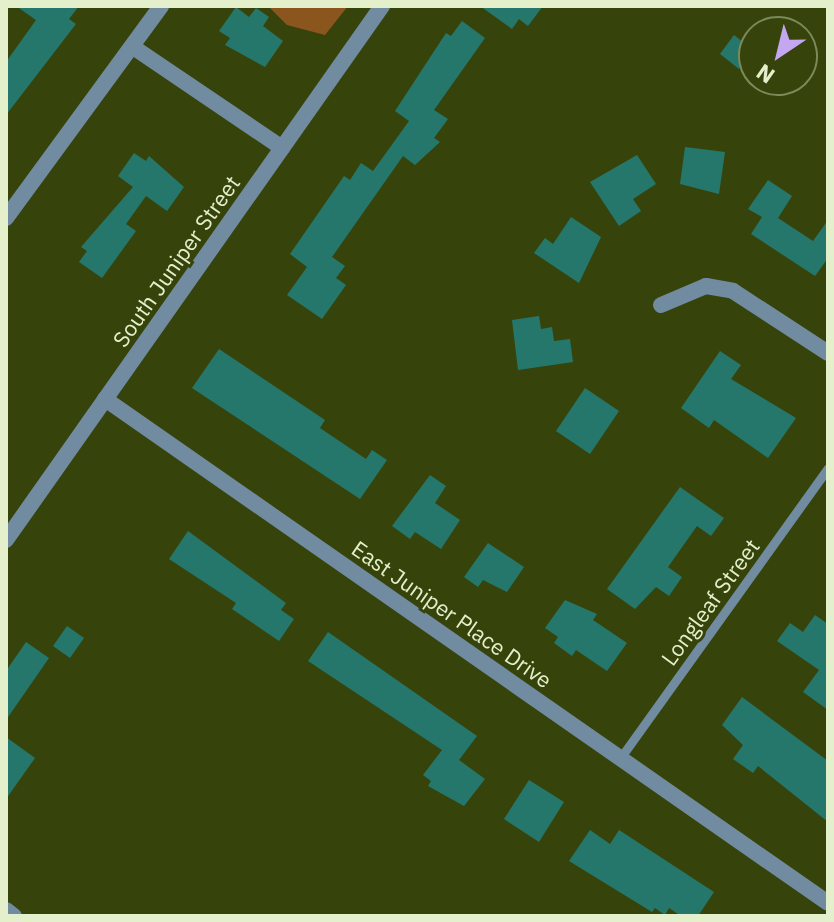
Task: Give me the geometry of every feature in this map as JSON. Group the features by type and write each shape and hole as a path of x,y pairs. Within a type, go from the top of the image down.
{"street":[{"path":"6,218 161,6"},
{"name":"South Juniper Street","path":"6,540 382,6"},
{"path":"133,47 282,148"},
{"path":"661,305 706,286 733,291 828,353"},
{"name":"East Juniper Place Drive","path":"105,399 828,903"},
{"path":"6,910 14,916"}],"lane":[{"name":"Longleaf Street","path":"621,757 828,468"}],"shaded area":[{"path":"268,6 348,6 325,35 287,25"}],"building":[{"path":"16,6 79,6 69,19 76,24 6,115 6,62 36,20"},
{"path":"480,6 543,6 528,26 519,19 512,29"},
{"path":"236,7 249,17 256,8 269,17 263,26 283,41 265,67 225,45 230,38 219,31"},
{"path":"462,21 485,38 434,110 448,119 434,138 440,142 415,165 403,156 332,257 345,266 336,278 346,285 322,319 287,295 307,267 290,254 344,176 350,180 361,163 373,171 409,121 395,111 446,33 451,36"},
{"path":"734,35 738,38 738,68 720,54"},
{"path":"685,147 725,152 719,194 680,184"},
{"path":"134,153 146,161 149,156 184,187 167,211 146,196 126,224 136,231 102,278 79,262 87,251 81,247 133,187 118,176"},
{"path":"637,155 656,184 633,199 641,211 619,226 590,182"},
{"path":"768,180 792,196 778,218 813,241 828,220 828,258 815,276 751,234 762,217 748,209"},
{"path":"571,217 601,237 579,283 534,253 545,238 553,244"},
{"path":"539,316 541,329 552,327 554,341 570,339 573,362 518,370 512,320"},
{"path":"219,349 325,420 320,428 366,459 372,450 387,460 360,499 192,388"},
{"path":"720,351 741,365 731,379 796,418 768,458 714,420 709,428 681,408"},
{"path":"585,388 619,411 590,454 556,431"},
{"path":"430,475 446,486 435,503 460,520 441,549 415,532 410,539 392,526"},
{"path":"680,487 724,518 711,536 697,526 668,567 682,577 669,596 656,587 635,609 607,589"},
{"path":"188,531 286,603 281,610 294,619 279,641 232,609 236,603 169,559"},
{"path":"488,543 524,567 507,592 483,580 478,587 464,577"},
{"path":"565,600 597,614 593,620 627,643 607,671 576,650 572,656 554,643 558,637 545,628"},
{"path":"815,615 828,624 828,710 803,692 819,670 777,641 790,623 803,632"},
{"path":"67,626 84,638 70,658 53,646"},
{"path":"328,632 477,736 459,760 485,779 464,806 428,786 431,781 423,775 442,750 308,661"},
{"path":"26,642 49,658 6,720 6,671"},
{"path":"742,697 828,761 828,822 758,766 753,773 733,759 743,745 722,725"},
{"path":"6,737 35,758 6,799"},
{"path":"529,780 564,802 539,842 504,819"},
{"path":"590,830 610,844 619,830 714,892 698,916 681,916 669,908 665,915 655,908 652,912 569,861"}]}
